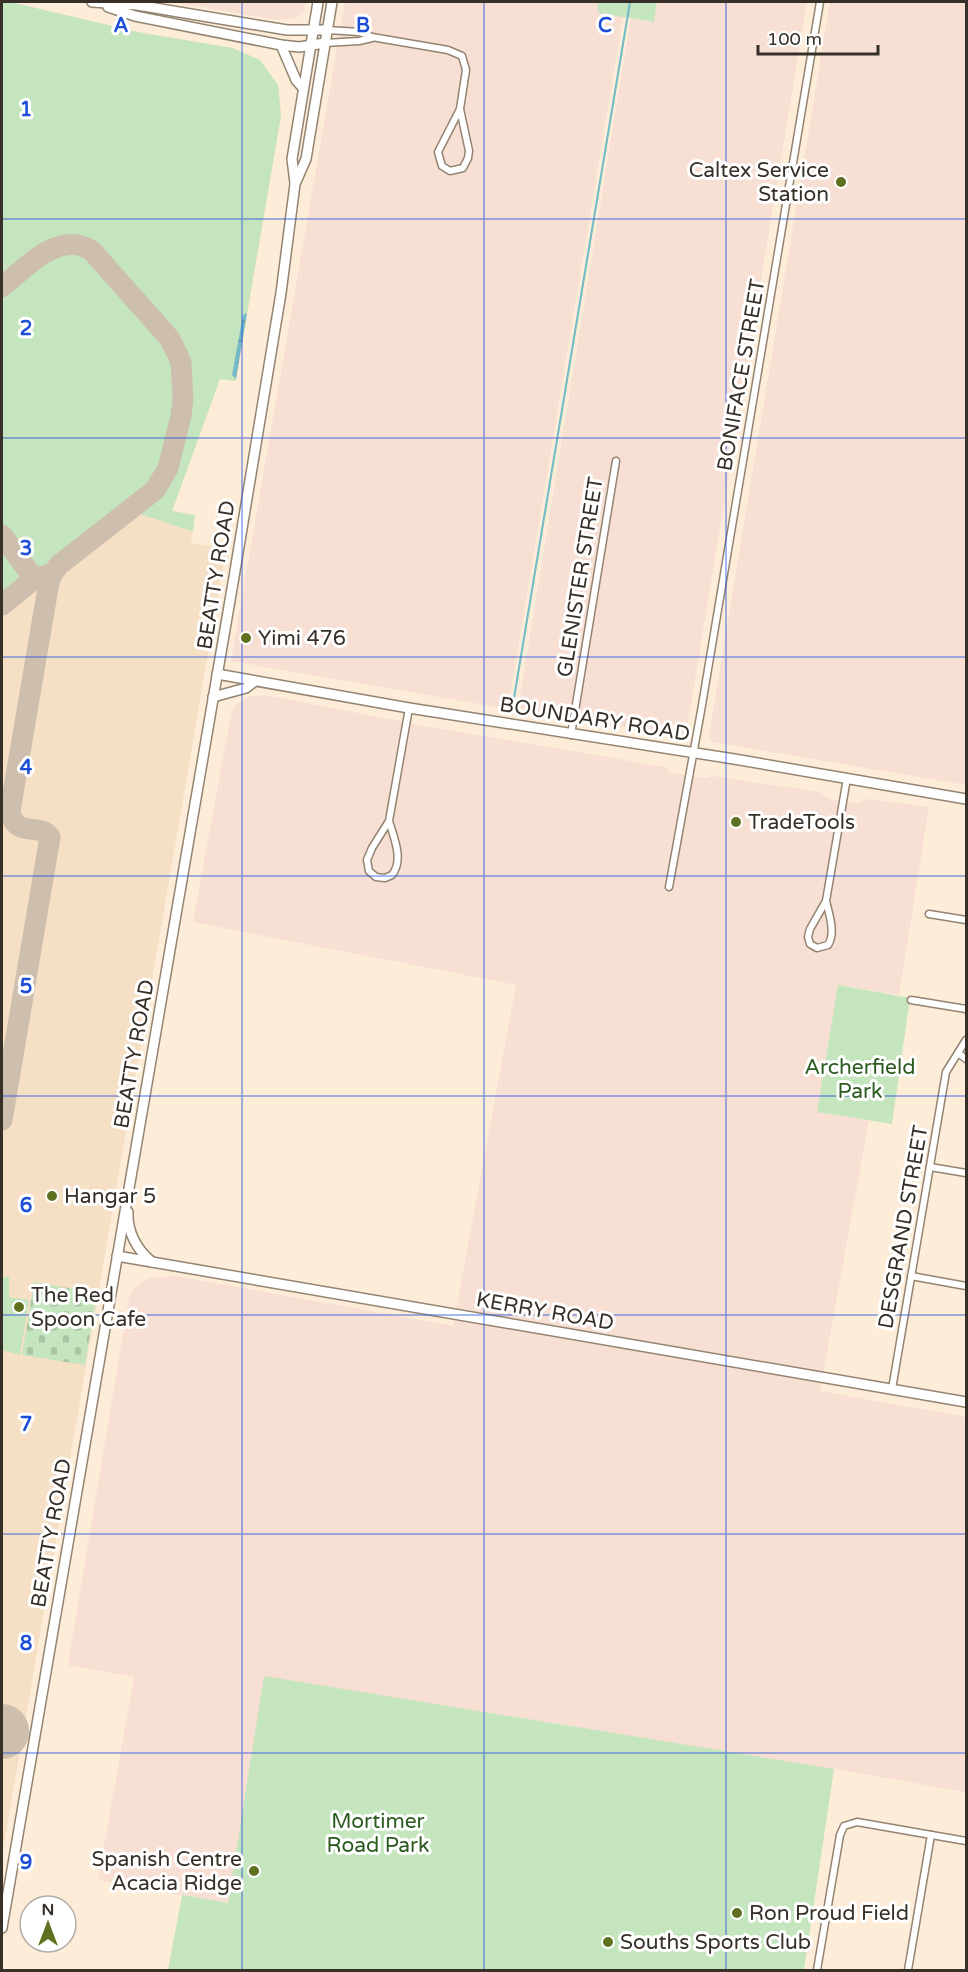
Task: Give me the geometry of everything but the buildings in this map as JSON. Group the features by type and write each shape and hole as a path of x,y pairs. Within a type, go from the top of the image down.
{"main road":[{"path":"93,2 137,5 287,30 327,30"},
{"path":"93,2 135,16 281,45 310,46 325,43"},
{"name":"BEATTY ROAD","path":"2,1928 280,293 295,184 292,159 318,2"},
{"name":"BEATTY ROAD","path":"295,184 306,159 332,2"},
{"path":"281,45 296,80 303,88"},
{"name":"BOUNDARY ROAD","path":"217,674 409,708 966,799"},
{"path":"213,697 246,688 255,681"},
{"path":"129,1185 127,1220 136,1245 152,1262"},
{"name":"KERRY ROAD","path":"117,1256 966,1402"}],"street":[{"name":"BONIFACE STREET","path":"669,887 820,2"},
{"path":"327,30 360,32 372,37 448,50 464,59 466,75 460,109 438,152 442,166 450,171 463,168 468,158 469,151 460,109"},
{"path":"325,43 359,41 372,37"},
{"name":"GLENISTER STREET","path":"572,735 616,461"},
{"path":"388,821 398,864 392,875 381,878 369,871 367,860 388,821 409,708"},
{"path":"826,901 831,919 831,939 828,945 817,948 810,944 808,934 826,901 847,778"},
{"path":"929,914 966,920"},
{"path":"911,1000 966,1009"},
{"name":"DESGRAND STREET","path":"892,1389 946,1071 966,1040"},
{"path":"958,1053 966,1059"},
{"path":"930,1167 966,1173"},
{"path":"911,1276 966,1286"},
{"path":"817,1971 840,1834 846,1824 857,1822 966,1841"},
{"path":"908,1971 931,1835"}],"shaded area":[{"path":"2,2 138,32 232,48 260,60 278,85 281,116 236,381 220,379 172,511 195,515 191,543 226,548 2,1856"},
{"path":"171,2 306,2 303,13 294,19 278,20"},
{"path":"345,2 598,2 599,13 623,16 508,709 231,661"},
{"path":"657,2 807,2 686,734 679,736 518,708 631,18 654,22"},
{"path":"830,2 966,2 966,785 712,742 709,736"},
{"path":"265,695 430,727 665,767 671,773 705,778 712,776 820,792 829,799 858,803 867,799 929,807 899,995 838,985 817,1111 869,1120 820,1391 966,1417 966,1792 265,1677 228,1904 98,1880 134,1677 68,1665 129,1298 134,1289 148,1278 176,1276 453,1326 516,985 193,922 231,714 236,705 248,697"}],"green space":[{"path":"2,2 138,32 232,48 260,60 278,85 281,116 247,313 243,316 232,375 236,381 220,379 172,511 195,515 193,531 142,515 140,508 154,493 151,489 145,489 2,602"},
{"path":"598,2 657,2 654,22 599,13"},
{"name":"Archerfield Park","path":"838,985 910,998 892,1124 817,1112"},
{"path":"2,1277 9,1277 9,1297 29,1300 20,1355 2,1350"},
{"path":"34,1282 97,1293 85,1365 22,1355"},
{"name":"Mortimer Road Park","path":"264,1676 834,1769 804,1970 168,1970 182,1895 228,1903"}],"water":[{"path":"247,313 236,379 232,375 243,315"}],"waterway":[{"path":"512,710 630,2"}],"taxiway":[{"path":"2,287 32,261 56,248 80,245 92,251 170,339 181,362 183,399 168,468 155,490 59,565 49,582 10,811 17,825 41,831 50,837 2,1120"},
{"path":"2,535 34,579"},
{"path":"2,605 34,579 53,573"}],"place":[{"name":"Caltex Service Station","path":"841,182"},
{"name":"Yimi 476","path":"246,638"},
{"name":"TradeTools","path":"736,822"},
{"name":"Hangar 5","path":"52,1196"},
{"name":"The Red Spoon Cafe","path":"19,1307"},
{"name":"Spanish Centre Acacia Ridge","path":"254,1871"},
{"name":"Ron Proud Field","path":"737,1913"},
{"name":"Souths Sports Club","path":"608,1942"}]}
